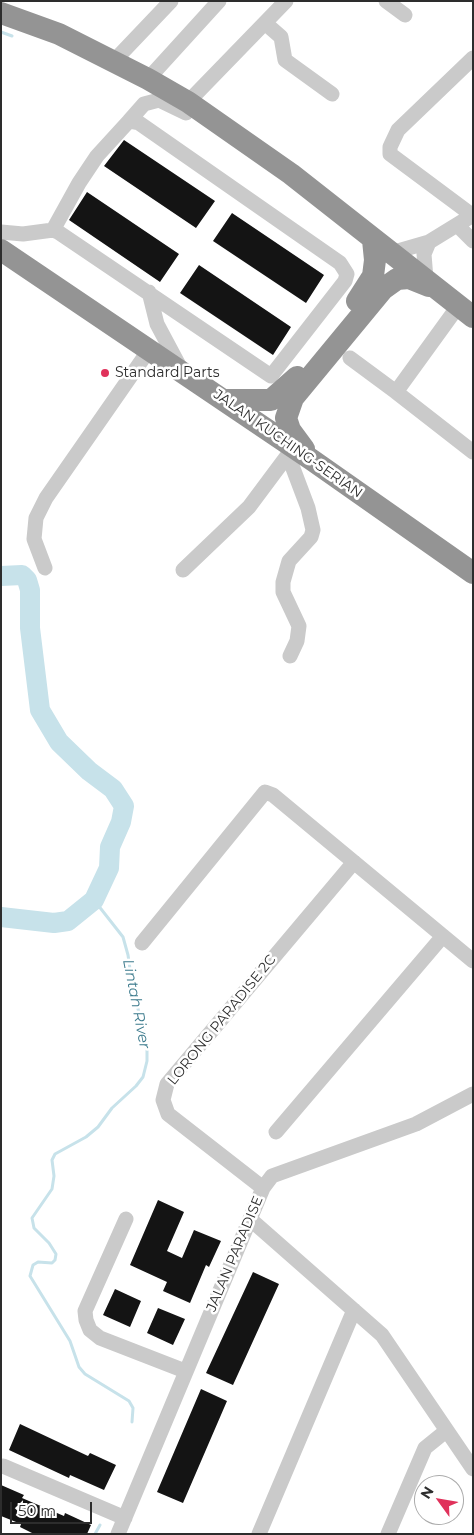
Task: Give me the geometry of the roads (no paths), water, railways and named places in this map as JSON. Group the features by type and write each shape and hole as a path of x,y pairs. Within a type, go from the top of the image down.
{"highway":[{"path":"1,13 58,34 148,79 188,102 250,144 466,311"},
{"path":"225,400 271,400 279,382 361,296 373,276 375,260 373,240"},
{"name":"JALAN KUCHING-SERIAN","path":"1,250 225,400 291,451 312,460 473,573"},
{"path":"312,460 290,430 286,418 293,398 383,289 397,279 409,278 433,285"}],"street":[{"path":"114,62 171,1"},
{"path":"148,79 219,1"},
{"path":"188,102 286,1"},
{"path":"386,1 405,15"},
{"path":"265,23 281,38 285,60 332,94"},
{"path":"391,253 428,242 472,215 390,154 391,141 398,130 473,58"},
{"path":"54,230 79,183 114,135 144,104 159,100 177,107 250,153 298,188 344,217"},
{"path":"1,232 23,234 54,230 149,292 279,382 345,281 346,270 340,263 139,123 129,121"},
{"path":"457,225 473,241"},
{"path":"428,242 424,254 433,285"},
{"path":"149,292 157,324 183,373"},
{"path":"396,392 466,311"},
{"path":"45,568 34,539 36,518 46,498 149,350"},
{"path":"350,358 473,452"},
{"path":"184,570 249,506 291,451"},
{"path":"290,656 297,641 299,626 285,598 283,582 289,561 311,537 313,530 291,451"},
{"path":"142,943 265,792 273,795 473,961"},
{"name":"LORONG PARADISE 2C","path":"263,1188 168,1114 163,1100 167,1084 354,862"},
{"path":"276,1132 443,936"},
{"name":"JALAN PARADISE","path":"118,1534 263,1188 272,1176 416,1124 473,1094"},
{"path":"126,1219 84,1311 86,1320 90,1330 100,1338 185,1371"},
{"path":"250,1219 354,1310 390,1345 473,1469"},
{"path":"259,1534 354,1310"},
{"path":"388,1534 425,1448 446,1431"},
{"path":"2,1466 125,1518"}],"waterway":[{"path":"1,32 12,36"},
{"path":"1,576 22,575 27,580 30,590 30,628 40,710 59,742 89,771 113,789 124,806 121,822 110,847 109,868 94,900 68,921 54,923 1,917"},
{"name":"Lintah River","path":"94,900 123,937 128,955 133,990 147,1043 147,1061 143,1077 112,1108 98,1127 86,1137 55,1154 52,1160 54,1176 52,1189 32,1218 34,1228 49,1243 56,1254 55,1260 52,1263 38,1262 33,1265 30,1276 70,1341 79,1367 85,1374 129,1401 133,1408 132,1422"},
{"name":"Lintah River","path":"95,1534 100,1525"}],"place":[{"name":"Standard Parts","path":"105,373"}]}
